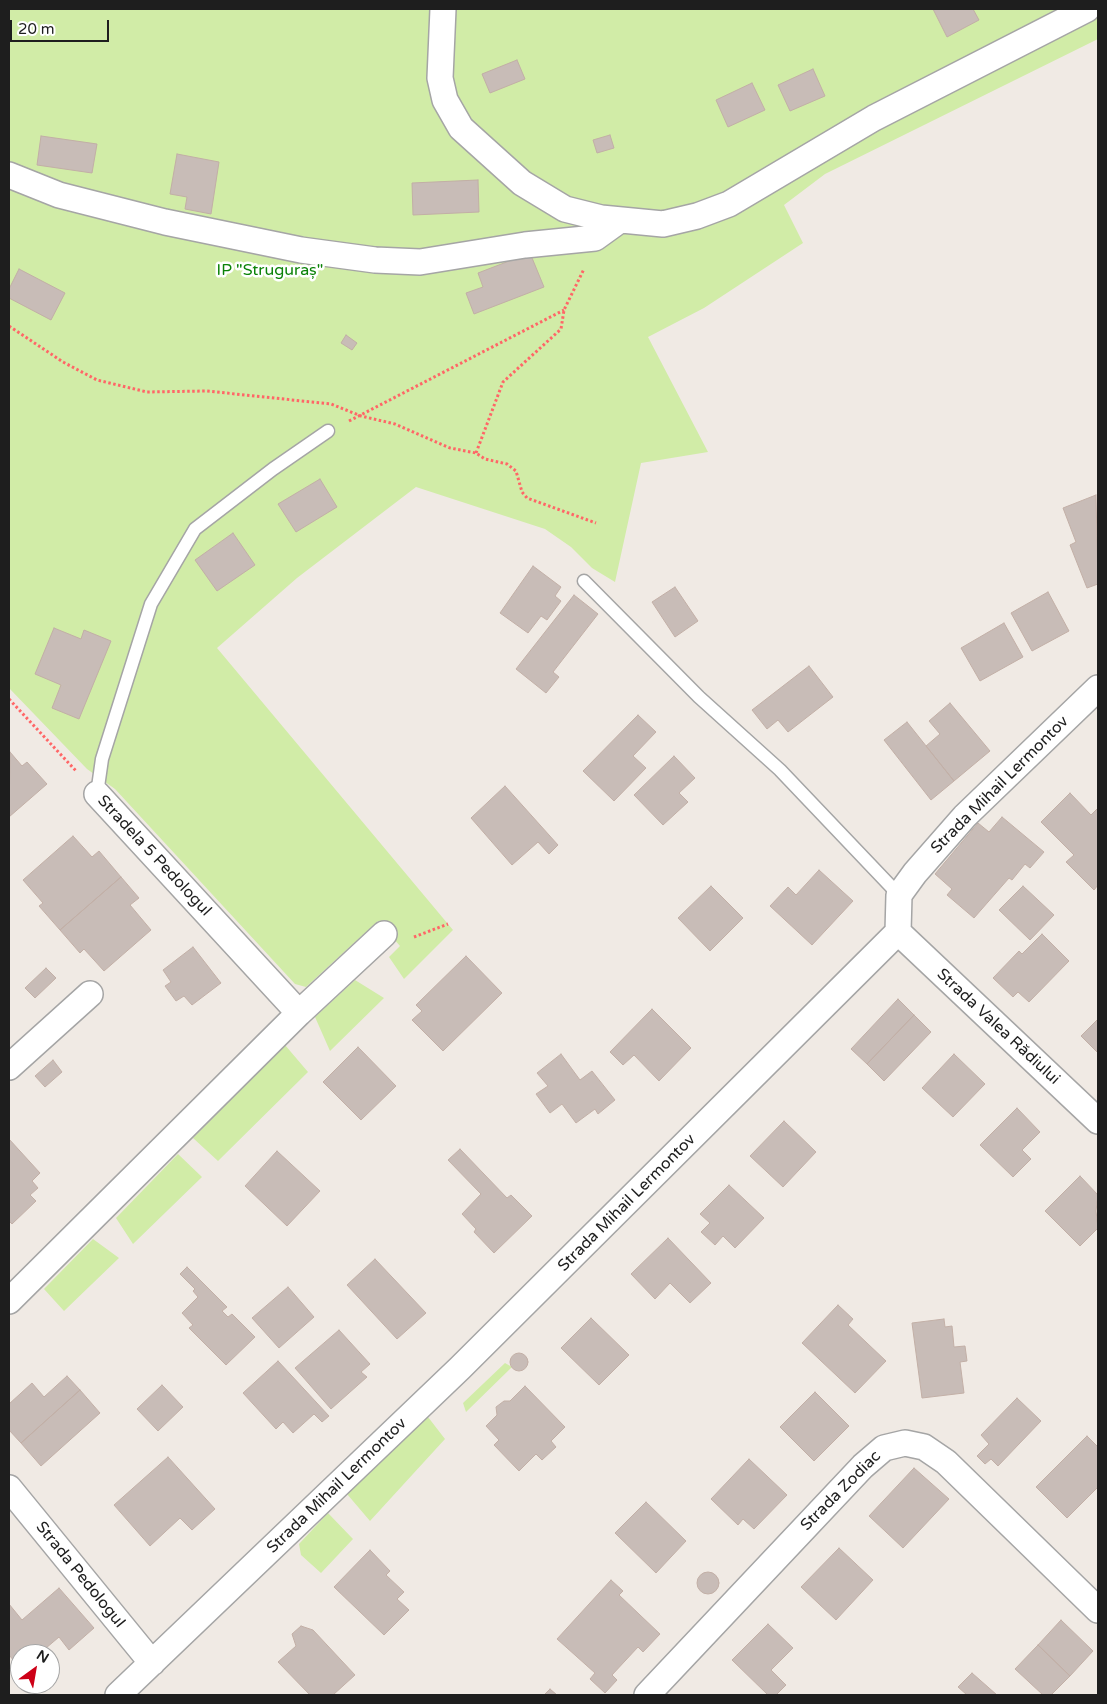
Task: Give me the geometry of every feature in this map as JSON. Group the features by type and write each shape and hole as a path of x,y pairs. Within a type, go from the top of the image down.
{"street":[{"path":"442,9 440,78 445,100 461,128 522,183 565,209 601,218 663,224 697,216 729,204 874,118 1087,9"},
{"path":"9,175 60,195 165,222 301,250 375,260 420,262 525,245 596,238 620,220"},
{"name":"Strada Mihail Lermontov","path":"899,895 915,873 965,816 1098,688"},
{"name":"Stradela 5 Pedologul","path":"97,794 299,1013"},
{"path":"898,932 899,895"},
{"name":"Strada Mihail Lermontov","path":"118,1695 460,1368 898,932"},
{"name":"Strada Valea Rădiului","path":"898,932 1098,1121"},
{"path":"9,1301 299,1013 384,934"},
{"path":"9,1067 90,994"},
{"name":"Strada Zodiac","path":"647,1695 863,1466 884,1448 905,1443 924,1447 946,1462 1098,1610"},
{"name":"Strada Pedologul","path":"9,1488 152,1663"}],"lane":[{"path":"97,794 102,759 151,604 194,529 273,469 328,431"},
{"path":"584,581 699,697 780,770 899,895"}],"path":[{"path":"476,453 503,382 561,329 564,310 578,283 596,238"},
{"path":"328,431 361,416 564,310"},
{"path":"9,326 63,362 97,380 147,392 208,391 331,404 361,416 395,424 450,448 476,453 485,459 507,464 516,471 522,492 527,498 539,504 596,523"},
{"name":"Stradela 5 Pedologul","path":"9,699 97,794"},
{"path":"384,934 406,940 448,924"}],"green space":[{"name":"IP \"Struguraș\"","path":"9,9 1098,9 1098,39 825,174 784,205 803,243 704,308 648,337 708,452 641,463 615,582 592,568 571,547 545,529 416,487 297,578 217,648 453,930 404,979 389,957 400,946 378,921 306,987 295,984 115,789 87,769 9,688"},
{"path":"355,980 384,998 330,1051 315,1017"},
{"path":"285,1045 308,1072 218,1161 193,1138"},
{"path":"178,1154 202,1177 133,1244 116,1218"},
{"path":"93,1239 119,1258 64,1311 44,1289"},
{"path":"505,1363 512,1367 466,1412 463,1403"},
{"path":"428,1417 445,1439 370,1521 347,1494"},
{"path":"328,1513 353,1539 321,1573 301,1555 299,1544"}],"building":[{"path":"933,9 973,9 979,20 947,37"},
{"path":"517,60 525,79 490,93 482,74"},
{"path":"813,69 825,96 790,111 778,85"},
{"path":"752,83 765,110 728,127 716,100"},
{"path":"610,135 614,148 597,153 593,140"},
{"path":"41,136 97,144 92,173 37,165"},
{"path":"177,154 219,162 211,214 185,209 187,197 170,194"},
{"path":"478,180 479,212 413,215 412,183"},
{"path":"530,253 544,287 474,314 466,293 483,287 478,273"},
{"path":"19,269 65,293 51,320 9,298 9,289"},
{"path":"346,335 357,343 352,350 341,343"},
{"path":"320,479 337,507 296,532 278,504"},
{"path":"1096,495 1098,584 1087,588 1070,545 1076,542 1063,508"},
{"path":"233,533 255,565 217,591 195,560"},
{"path":"533,566 561,587 555,596 561,601 547,620 541,616 528,633 500,613"},
{"path":"675,587 698,621 675,637 652,602"},
{"path":"1048,592 1069,631 1032,651 1011,613"},
{"path":"574,595 598,614 553,672 559,677 546,693 516,669"},
{"path":"1004,623 1023,657 980,681 961,648"},
{"path":"54,628 81,639 84,630 111,641 79,719 52,708 61,685 35,674"},
{"path":"809,666 833,697 788,732 778,720 767,729 752,710"},
{"path":"950,703 990,751 954,781 926,746 940,734 929,721"},
{"path":"638,715 656,732 633,756 646,768 614,801 583,771"},
{"path":"907,722 954,781 931,800 884,740"},
{"path":"10,752 22,766 27,762 47,784 9,817"},
{"path":"674,756 695,778 679,793 688,802 663,825 634,795"},
{"path":"505,786 558,845 549,854 538,842 512,865 471,818"},
{"path":"1070,793 1091,815 1098,808 1098,885 1094,890 1066,862 1074,855 1041,822"},
{"path":"1002,817 1044,852 1030,868 1025,864 1012,880 1009,878 974,918 947,895 952,889 935,874 978,823 989,832"},
{"path":"73,836 92,857 99,851 121,877 60,930 39,906 43,903 23,880"},
{"path":"819,870 853,901 812,945 770,906 788,887 796,895"},
{"path":"121,877 139,898 130,905 151,930 104,971 84,949 80,953 60,930"},
{"path":"711,886 743,918 710,951 678,918"},
{"path":"1023,886 1054,915 1030,940 999,910"},
{"path":"1042,934 1069,961 1029,1002 1018,992 1013,997 993,978 1019,951 1022,954"},
{"path":"193,947 221,983 192,1005 184,996 176,1001 165,986 171,982 163,970"},
{"path":"466,956 502,993 443,1051 412,1020 422,1011 416,1005"},
{"path":"46,968 56,978 35,998 25,988"},
{"path":"898,999 914,1015 867,1064 851,1049"},
{"path":"652,1009 691,1048 659,1081 634,1055 623,1065 610,1052"},
{"path":"914,1015 931,1032 884,1081 867,1064"},
{"path":"1098,1019 1098,1053 1081,1036"},
{"path":"358,1047 396,1086 361,1120 323,1082"},
{"path":"561,1054 580,1080 592,1071 615,1100 598,1114 595,1109 576,1123 562,1104 550,1113 536,1094 548,1086 537,1073"},
{"path":"954,1054 985,1084 953,1117 922,1088"},
{"path":"53,1060 62,1072 45,1087 35,1076"},
{"path":"1017,1108 1040,1132 1022,1150 1031,1159 1013,1177 980,1145"},
{"path":"784,1121 816,1152 783,1187 750,1156"},
{"path":"9,1139 40,1173 32,1181 38,1188 30,1195 36,1201 12,1224 9,1221"},
{"path":"460,1149 507,1198 511,1195 532,1216 494,1253 474,1232 476,1229 462,1214 481,1194 448,1160"},
{"path":"277,1151 320,1191 287,1226 245,1186"},
{"path":"1080,1176 1098,1195 1096,1211 1098,1228 1080,1246 1045,1211"},
{"path":"729,1185 764,1218 735,1248 723,1236 715,1245 701,1232 710,1223 700,1214"},
{"path":"668,1238 711,1283 690,1303 670,1283 655,1299 631,1274"},
{"path":"375,1259 426,1313 397,1339 347,1285"},
{"path":"187,1267 227,1307 222,1311 228,1317 232,1314 255,1337 226,1365 189,1328 193,1325 182,1313 198,1297 193,1291 195,1289 180,1274"},
{"path":"288,1287 314,1317 279,1348 252,1318"},
{"path":"838,1305 853,1319 848,1325 886,1361 855,1393 802,1343"},
{"path":"591,1318 629,1355 599,1385 561,1348"},
{"path":"944,1319 945,1327 952,1326 954,1347 965,1346 967,1361 960,1362 964,1393 922,1398 912,1323"},
{"path":"339,1330 370,1364 361,1372 367,1377 331,1409 295,1368"},
{"path":"519,1353 525,1356 528,1362 525,1368 519,1371 513,1368 510,1362 513,1356"},
{"path":"278,1361 329,1416 322,1422 314,1414 293,1433 283,1422 276,1429 243,1393"},
{"path":"67,1376 80,1390 21,1443 9,1430 9,1404 32,1383 44,1397"},
{"path":"162,1385 183,1407 158,1431 137,1409"},
{"path":"525,1386 565,1427 551,1441 556,1447 542,1460 536,1454 519,1471 494,1445 499,1440 486,1426 497,1415 496,1407 504,1401 510,1401"},
{"path":"80,1390 100,1413 41,1466 21,1443"},
{"path":"815,1392 849,1426 814,1461 780,1427"},
{"path":"1017,1398 1041,1421 998,1466 991,1459 985,1464 977,1456 989,1444 981,1435"},
{"path":"1087,1436 1098,1447 1098,1487 1067,1518 1036,1487"},
{"path":"168,1457 215,1509 192,1530 180,1518 150,1546 114,1505"},
{"path":"749,1459 787,1495 754,1529 743,1519 738,1525 711,1499"},
{"path":"914,1468 949,1499 903,1548 869,1516"},
{"path":"646,1502 686,1541 656,1573 615,1533"},
{"path":"839,1548 873,1580 836,1620 801,1587"},
{"path":"370,1550 390,1571 386,1575 404,1592 397,1599 409,1610 384,1635 334,1587"},
{"path":"708,1572 716,1575 719,1583 716,1591 708,1594 700,1591 697,1583 700,1575"},
{"path":"611,1580 623,1591 619,1595 660,1634 643,1652 638,1647 612,1675 617,1680 605,1693 590,1679 595,1673 557,1639"},
{"path":"59,1588 94,1628 69,1650 59,1637 51,1644 10,1644 10,1656 9,1604 22,1620"},
{"path":"1061,1620 1093,1651 1070,1676 1038,1645"},
{"path":"768,1624 793,1648 771,1670 786,1685 776,1695 768,1695 732,1660"},
{"path":"301,1626 313,1630 355,1675 333,1695 310,1695 278,1662 296,1646 292,1634"},
{"path":"1038,1645 1070,1676 1051,1695 1043,1695 1015,1669"},
{"path":"972,1673 997,1695 967,1695 958,1687"},
{"path":"550,1689 557,1695 544,1695"}]}
